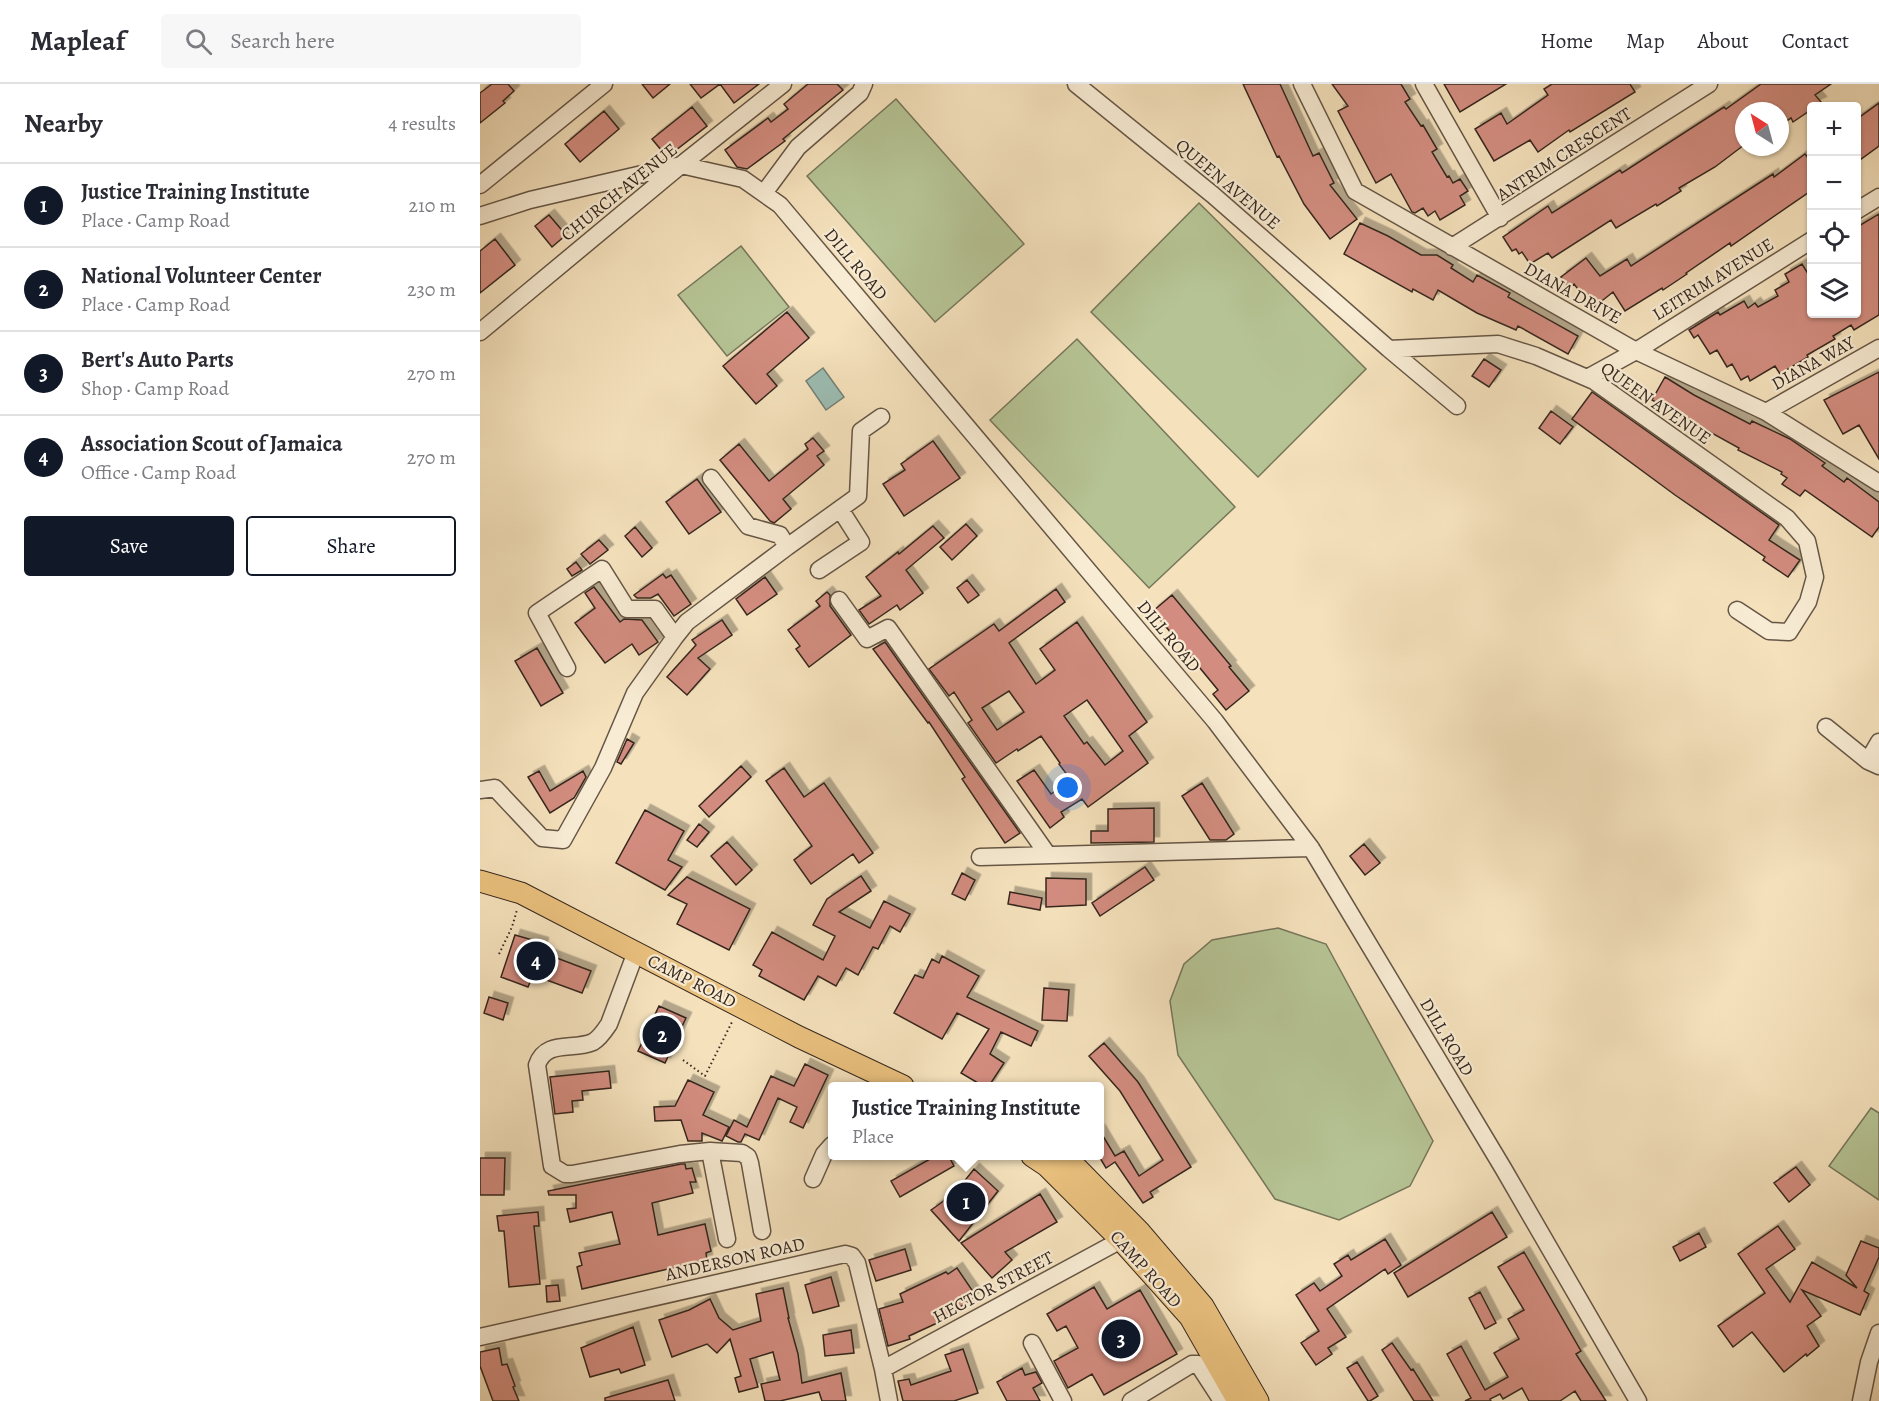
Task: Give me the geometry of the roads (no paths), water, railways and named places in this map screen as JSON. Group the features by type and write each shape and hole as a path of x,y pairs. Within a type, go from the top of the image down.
{"main road":[{"name":"CAMP ROAD","path":"480,881 521,893 799,1037 895,1082"},
{"name":"CAMP ROAD","path":"1039,1160 1121,1240 1190,1317 1238,1401"},
{"name":"CAMP ROAD","path":"1068,1160 1139,1231 1203,1306 1258,1401"}],"street":[{"path":"480,185 603,84"},
{"name":"CHURCH AVENUE","path":"480,332 681,165 783,84"},
{"path":"764,193 798,147 860,93 864,84"},
{"name":"QUEEN AVENUE","path":"1076,84 1213,195 1389,349 1498,344 1536,356 1587,378 1786,518 1807,541 1815,577 1808,602 1789,632 1769,631 1737,610"},
{"name":"DIANA DRIVE","path":"1302,84 1354,190 1636,351 1766,412 1879,483"},
{"name":"ANTRIM CRESCENT","path":"1424,84 1500,218"},
{"name":"ANTRIM CRESCENT","path":"1452,248 1709,84"},
{"name":"DILL ROAD","path":"480,216 530,200 681,165 743,178 780,205 1208,712 1311,848 1503,1168 1638,1401"},
{"path":"1859,210 1879,197"},
{"name":"LEITRIM AVENUE","path":"1587,378 1636,351 1807,243"},
{"name":"DIANA WAY","path":"1766,412 1879,348"},
{"path":"1389,349 1457,406"},
{"path":"480,790 495,788 542,838 563,840 603,768 635,693 675,637 687,622 858,496 861,431 880,417"},
{"path":"711,478 748,526 780,536 787,547"},
{"path":"819,570 861,542 840,509"},
{"path":"567,668 537,613 602,568 627,609 655,609 675,637"},
{"path":"839,600 867,639 888,628 1048,855"},
{"path":"1826,727 1874,764 1879,742"},
{"path":"980,856 1311,848"},
{"path":"636,952 609,1024 603,1034 592,1042 551,1049 540,1057 537,1065 552,1166 565,1174 572,1174 680,1154 710,1151 742,1152 748,1157 762,1231"},
{"path":"813,1179 828,1150"},
{"path":"710,1151 727,1239"},
{"name":"HECTOR STREET","path":"883,1369 1121,1240"},
{"name":"ANDERSON ROAD","path":"480,1337 845,1254 852,1256 857,1263 889,1401"},
{"path":"1861,1401 1869,1362 1879,1333"},
{"path":"1032,1343 1063,1401"},
{"path":"1131,1401 1153,1395 1192,1364 1198,1364 1222,1401"}],"water":[{"path":"823,368 844,397 826,410 806,381"}],"place":[{"name":"Association Scout of Jamaica","path":"536,961"},
{"name":"National Volunteer Center","path":"662,1035"},
{"name":"Justice Training Institute","path":"966,1202"},
{"name":"Bert's Auto Parts","path":"1121,1339"}]}
